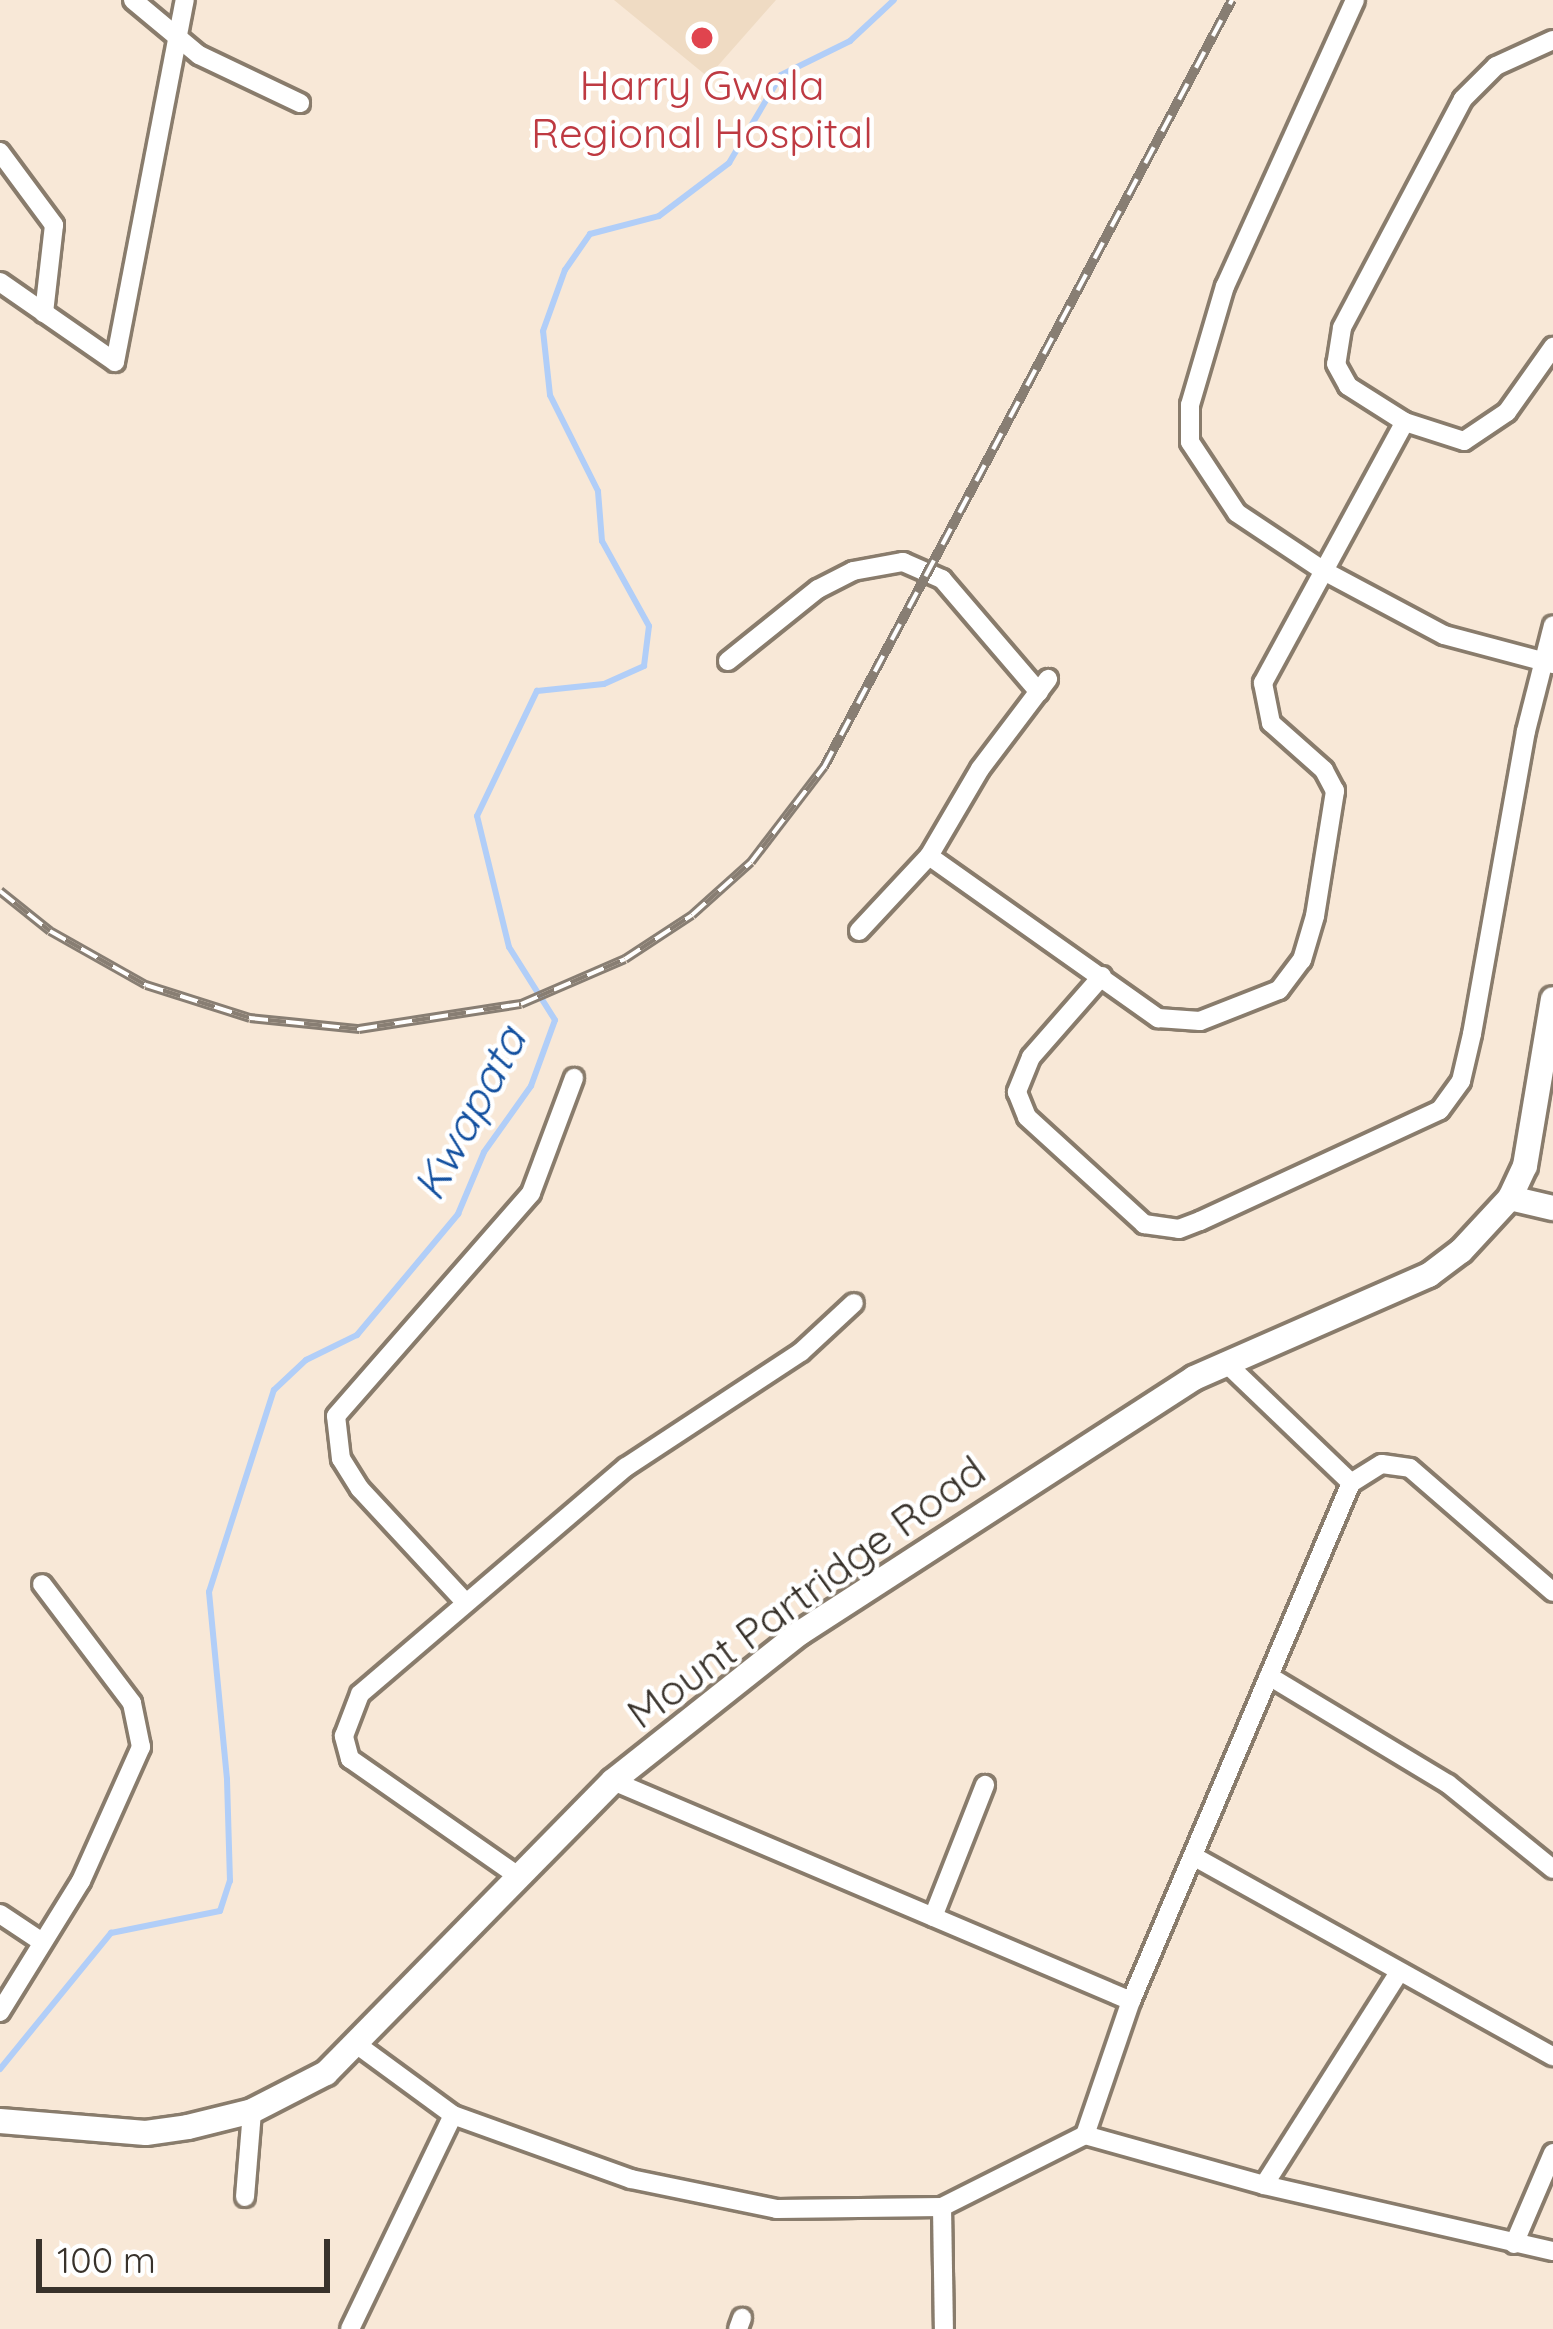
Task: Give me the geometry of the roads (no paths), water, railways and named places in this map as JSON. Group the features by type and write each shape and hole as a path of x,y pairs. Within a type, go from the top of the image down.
{"street":[{"path":"133,0 177,39 300,103"},
{"path":"0,282 115,362 185,0"},
{"path":"1355,0 1251,218 1189,425 1198,466 1237,513 1324,571 1444,635 1547,663"},
{"path":"1553,40 1496,66 1463,99 1342,328 1339,374 1405,422 1478,439 1553,347"},
{"path":"0,152 54,226 44,313"},
{"path":"929,856 1158,1018 1200,1022 1279,990 1302,960 1332,844 1335,791 1271,723 1260,694 1405,422"},
{"path":"728,661 818,589 853,571 903,562 942,579 1044,686 929,856 859,932"},
{"path":"1102,976 1031,1057 1017,1092 1027,1117 1144,1224 1179,1229 1200,1221 1440,1110 1461,1081 1472,1034 1553,625"},
{"name":"Mount Partridge Road","path":"0,2121 146,2133 252,2111 326,2073 613,1781 800,1633 1046,1468 1226,1362 1429,1275 1510,1198 1526,1166 1553,999"},
{"path":"466,1603 360,1489 341,1459 336,1416 531,1193 574,1078"},
{"path":"1510,1198 1553,1208"},
{"path":"518,1876 346,1749 360,1694 626,1467 801,1352 854,1303"},
{"path":"1226,1362 1352,1483"},
{"path":"1085,2134 1131,2001 1352,1483 1382,1464 1410,1468 1553,1592"},
{"path":"0,2012 39,1940 81,1881 142,1733 132,1703 42,1584"},
{"path":"1269,1676 1448,1784 1553,1869"},
{"path":"613,1781 1131,2001"},
{"path":"933,1917 985,1785"},
{"path":"1192,1856 1553,2056"},
{"path":"0,1914 39,1940"},
{"path":"1264,2186 1399,1972"},
{"path":"358,2045 453,2115 541,2152 730,2204 942,2207 1085,2134 1264,2186 1553,2251"},
{"path":"245,2197 252,2111"},
{"path":"350,2329 453,2115"},
{"path":"1514,2244 1553,2152"},
{"path":"942,2207 944,2329"}],"waterway":[{"name":"Kwapata","path":"0,2069 111,1933 220,1911 230,1881 227,1779 209,1592 274,1390 306,1360 357,1335 458,1214 484,1152 531,1086 555,1020 509,947 477,816 537,691 604,684 644,666 649,626 602,541 598,491 550,395 543,331 565,270 590,234 659,216 729,163 781,75 850,41 894,0"}],"railway":[{"path":"0,891 50,931 146,985 250,1018 359,1029 521,1004 625,959 692,915 751,862 824,767 1232,0"}],"place":[{"name":"Harry Gwala Regional Hospital","path":"702,38"}]}
